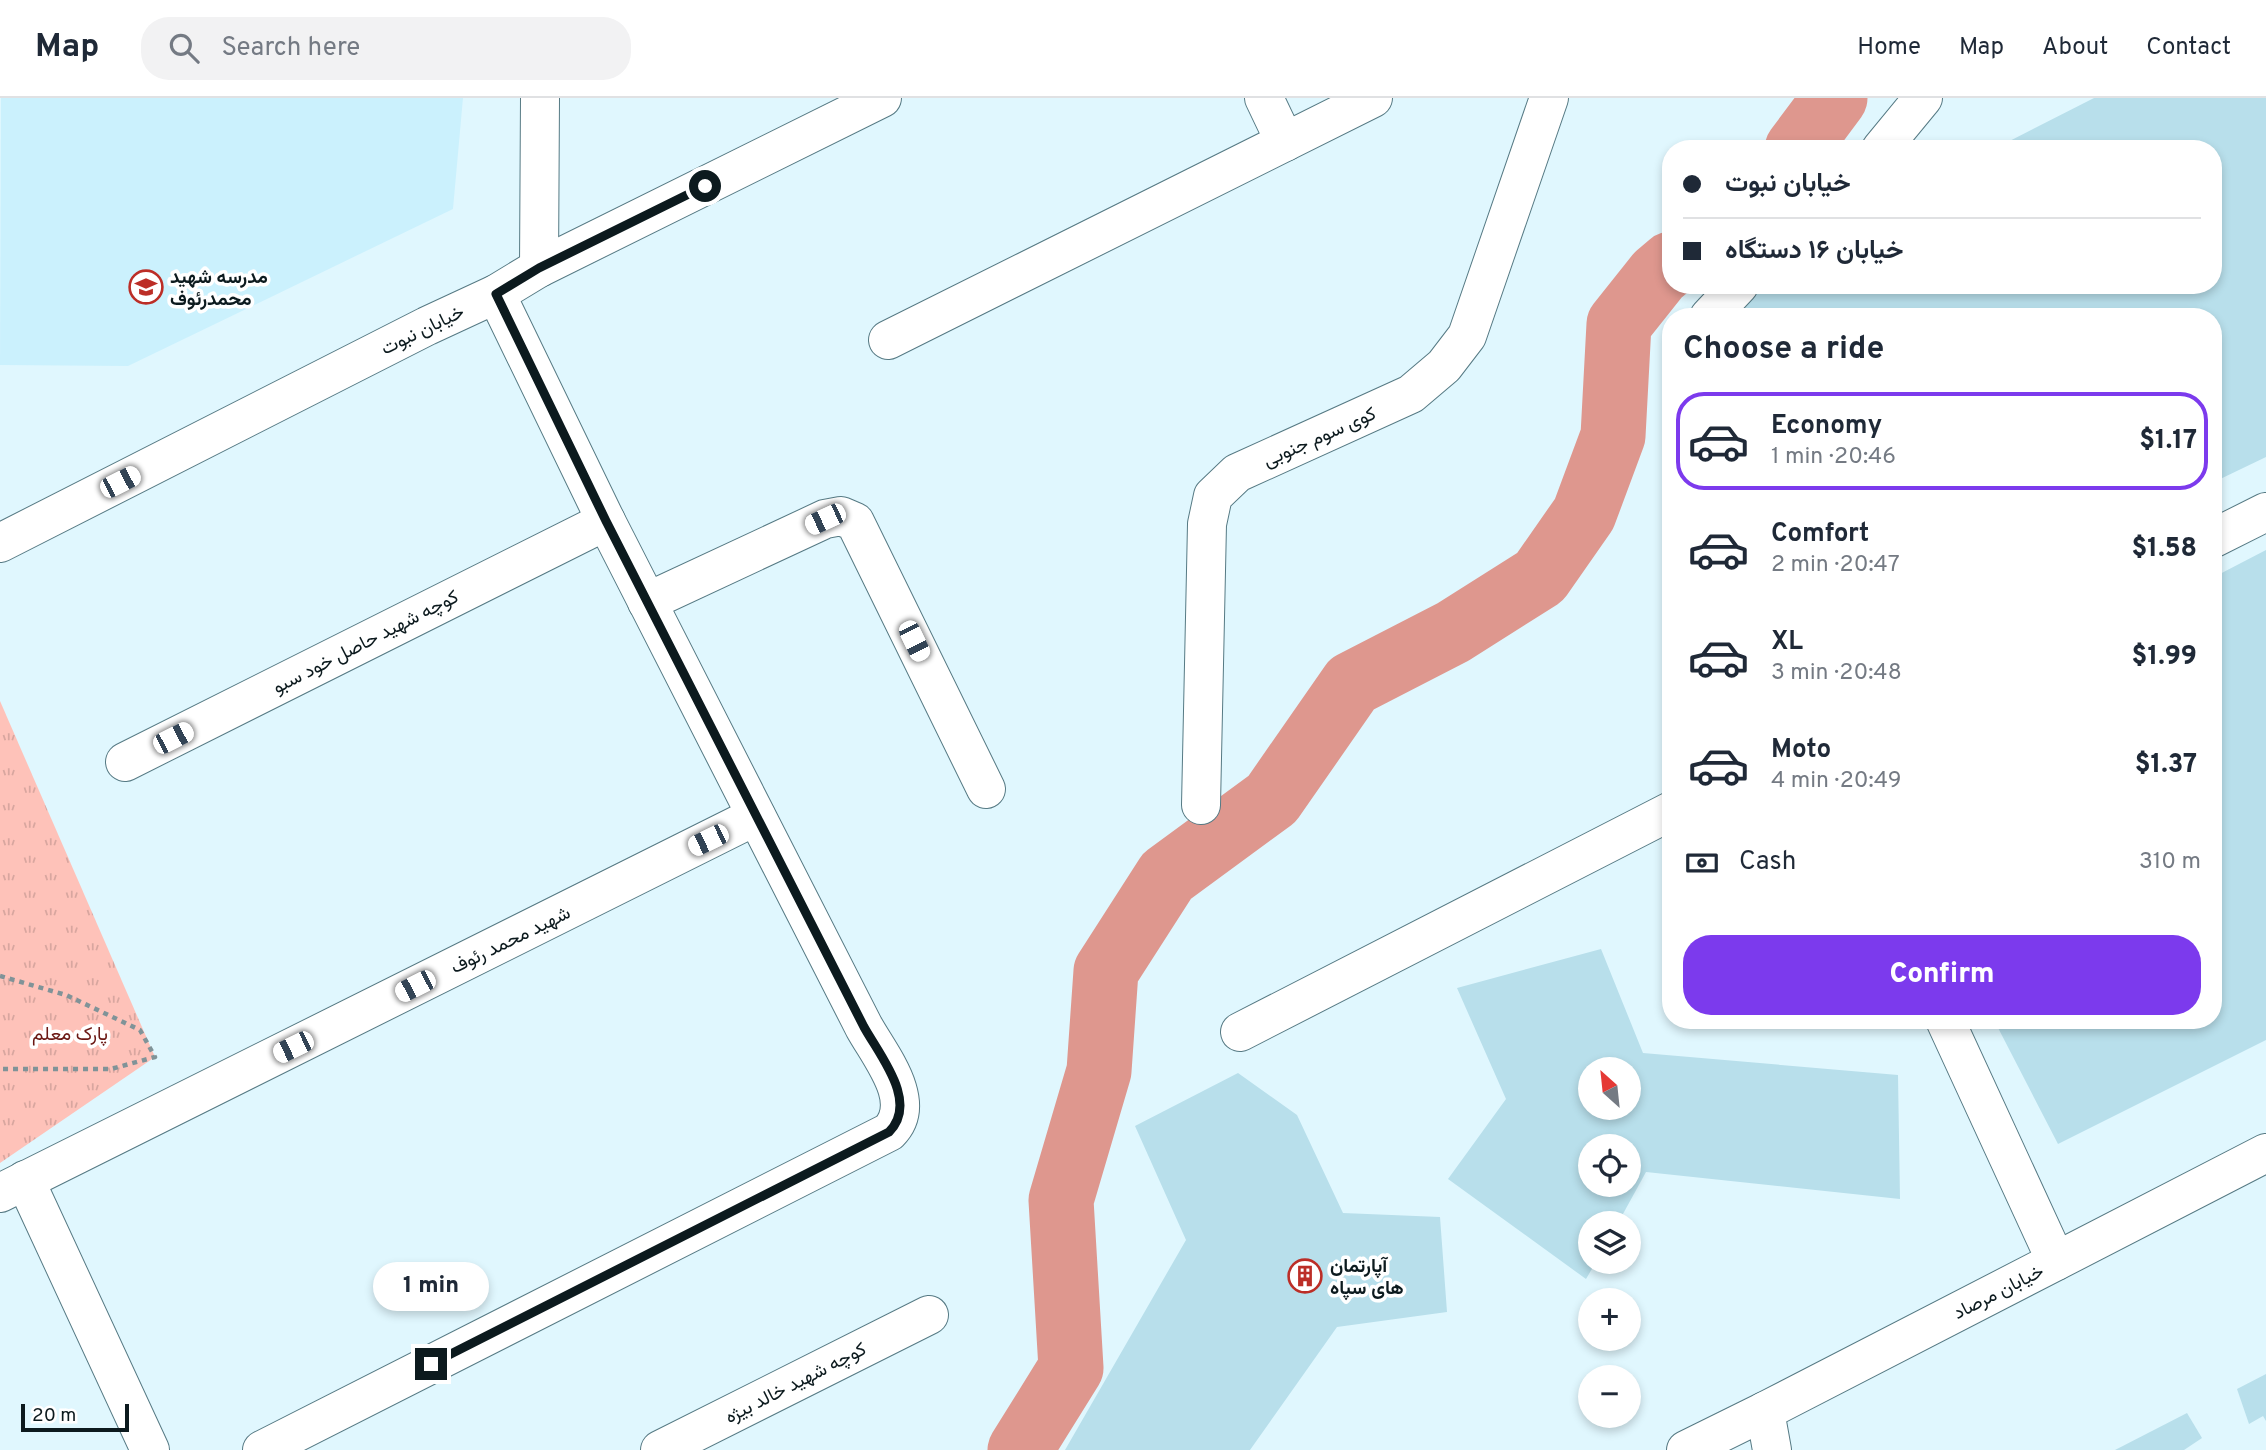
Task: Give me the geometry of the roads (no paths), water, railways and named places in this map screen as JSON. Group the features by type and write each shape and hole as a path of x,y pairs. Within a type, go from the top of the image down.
{"street":[{"path":"539,268 540,98"},
{"name":"خیابان نبوت","path":"0,542 427,326 496,294 539,268 847,106 882,98"},
{"path":"1264,98 1285,142"},
{"path":"888,340 1373,98"},
{"name":"کوی سوم جنوبی","path":"1201,805 1207,524 1213,496 1237,473 1411,394 1444,366 1467,336 1549,98"},
{"path":"1888,140 1923,98"},
{"path":"262,1450 877,1139 896,1125 901,1107 893,1078 864,1027 606,521 496,294"},
{"path":"1717,308 1730,294"},
{"path":"2222,534 2266,512"},
{"path":"648,602 825,519 841,516 855,522 986,789"},
{"name":"کوچه شهید حاصل خود سبو","path":"125,762 606,521"},
{"name":"شهید محمد رئوف","path":"12,1186 756,816"},
{"path":"1240,1032 1662,816"},
{"path":"1949,1029 2056,1261"},
{"name":"خیابان مرصاد","path":"1686,1450 2266,1153"},
{"path":"12,1186 150,1450"},
{"name":"کوچه شهید خالد بیژه","path":"660,1450 929,1315"},
{"path":"1765,1411 1772,1450"}],"waterway":[{"path":"1804,140 1835,98"},
{"path":"1020,1450 1071,1368 1061,1200 1099,1071 1106,971 1167,876 1272,799 1352,684 1453,632 1540,577 1584,514 1613,436 1619,324 1662,272"}],"place":[{"name":"مدرسه شهید محمدرئوف","path":"146,287"},
{"name":"آپارتمان های سپاه","path":"1305,1276"}],"park label":[{"name":"پارک معلم","path":"70,1033"}]}
